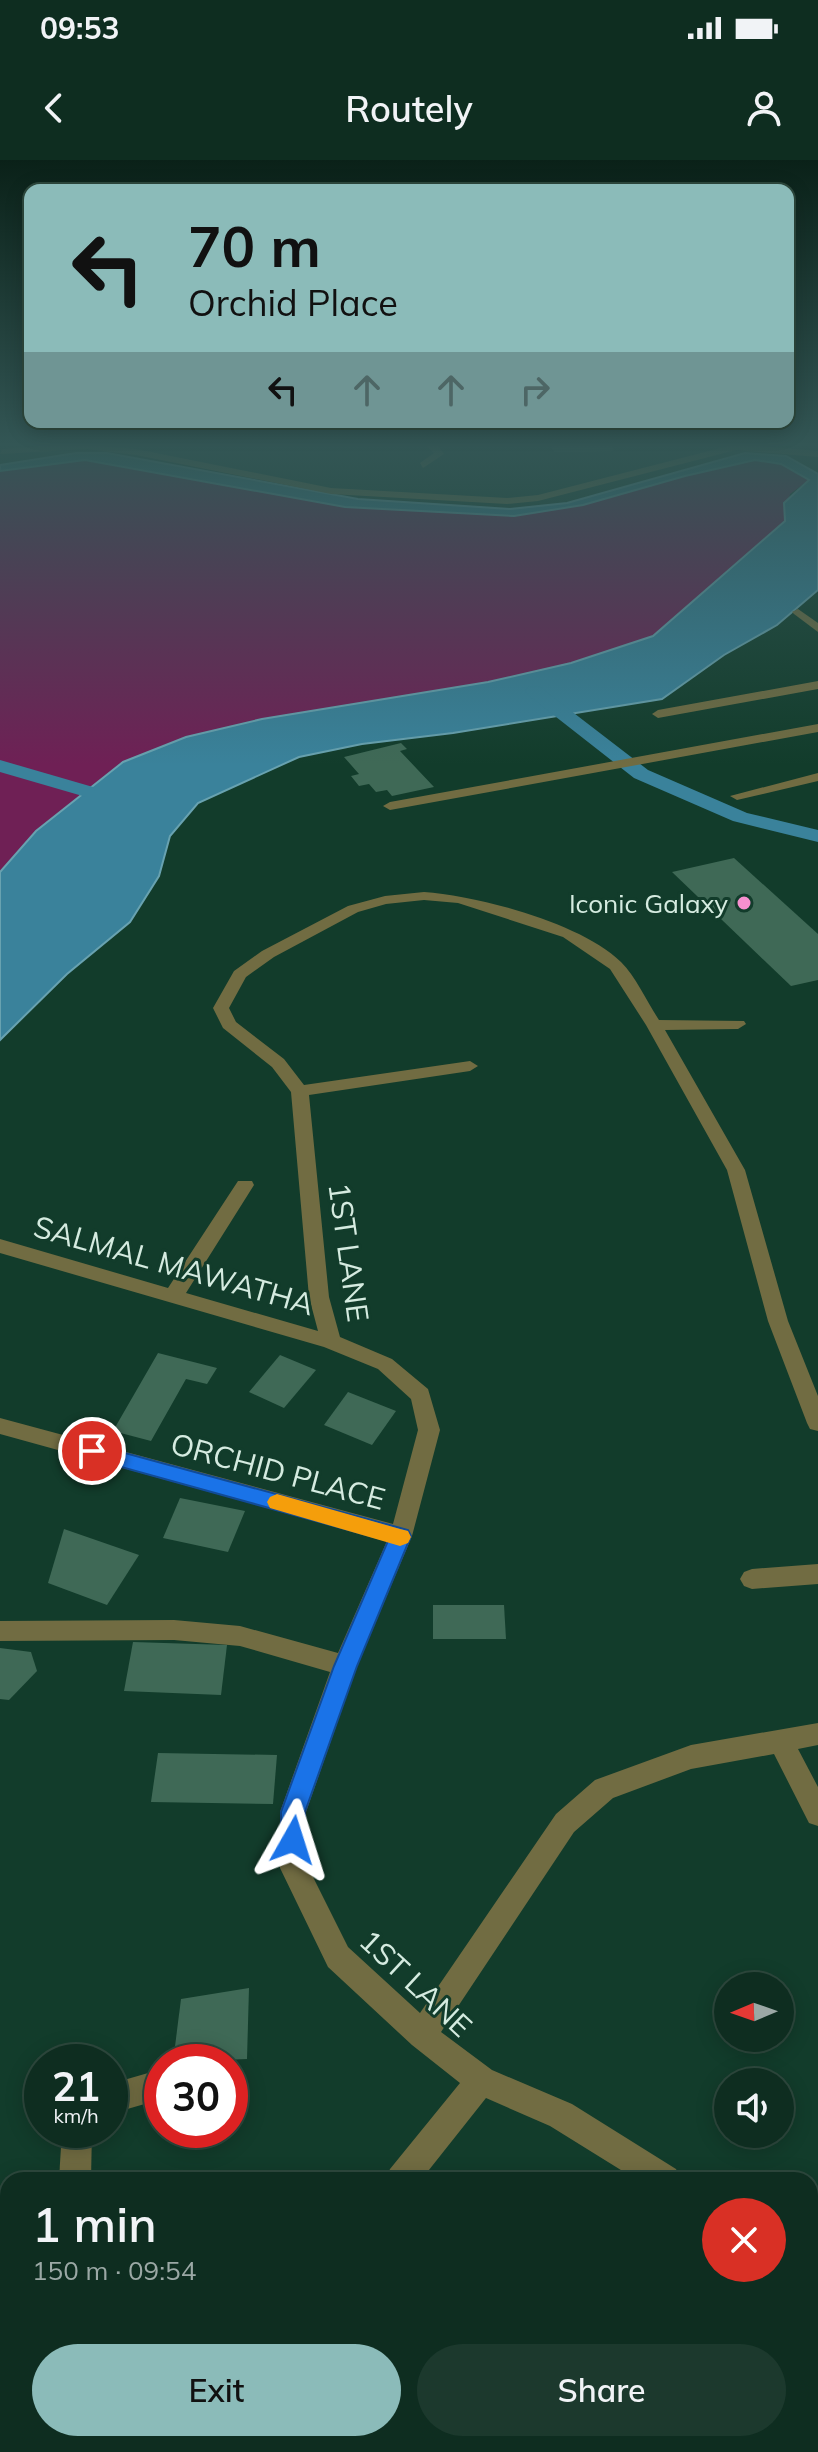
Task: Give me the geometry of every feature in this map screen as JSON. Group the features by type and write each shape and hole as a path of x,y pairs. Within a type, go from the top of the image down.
{"street":[{"path":"798,612 818,629"},
{"path":"658,714 818,685"},
{"path":"390,806 818,728"},
{"path":"737,796 818,777"},
{"path":"470,1066 300,1091 278,1063 229,1025 221,1008 240,974 268,954 353,909 385,900 424,896 460,899 568,934 616,966 654,1025 736,1170 778,1321 818,1423"},
{"path":"654,1025 738,1024"},
{"name":"1ST LANE","path":"300,1091 319,1297 331,1342 385,1364 421,1395 429,1430 401,1536 345,1666 293,1812 294,1868 338,1957 422,2035 481,2081 561,2115 652,2172"},
{"path":"174,1295 245,1185"},
{"name":"SALMAL MAWATHA","path":"0,1246 331,1342"},
{"name":"ORCHID PLACE","path":"0,1426 401,1536"},
{"path":"752,1579 818,1574"},
{"path":"0,1631 174,1630 240,1636 345,1666"},
{"path":"422,2035 565,1823 604,1789 691,1757 818,1734"},
{"path":"780,1740 818,1814"},
{"path":"407,2172 481,2081"},
{"path":"75,2172 76,2148"}],"shaded area":[{"path":"0,551 751,551 653,636 571,663 488,682 262,719 36,831 0,872"}],"water":[{"path":"751,551 818,551 818,590 777,625 724,655 662,699 453,733 362,744 299,757 198,803 170,836 159,876 130,922 67,974 0,1040 0,872 36,831 123,762 186,737 262,719 488,682 571,663 653,636"}],"building":[{"path":"401,743 407,749 400,751 434,787 392,796 387,790 376,792 369,784 359,786 351,776 359,774 344,757"},
{"name":"Iconic Galaxy","path":"734,858 818,934 818,980 791,986 672,872"},
{"path":"158,1353 217,1368 207,1384 186,1379 151,1441 113,1431"},
{"path":"280,1355 316,1370 284,1408 249,1392"},
{"path":"348,1392 396,1411 372,1445 324,1425"},
{"path":"180,1498 245,1511 228,1552 163,1538"},
{"path":"64,1529 139,1555 107,1605 48,1583"},
{"path":"433,1605 504,1605 506,1639 433,1639"},
{"path":"133,1642 227,1645 221,1695 124,1691"},
{"path":"0,1648 31,1652 37,1671 9,1700 0,1699"},
{"path":"158,1753 277,1755 273,1804 151,1802"},
{"path":"249,1988 247,2044 175,2044 181,1999"}],"waterway":[{"path":"534,691 641,774 740,817 818,836"},
{"path":"0,766 86,791"}],"slow traffic":[{"path":"277,1502 400,1537"}],"place":[{"name":"Iconic Galaxy","path":"744,903"}],"route":[{"path":"92,1451 401,1536 345,1666 293,1812 293,1840"}]}
